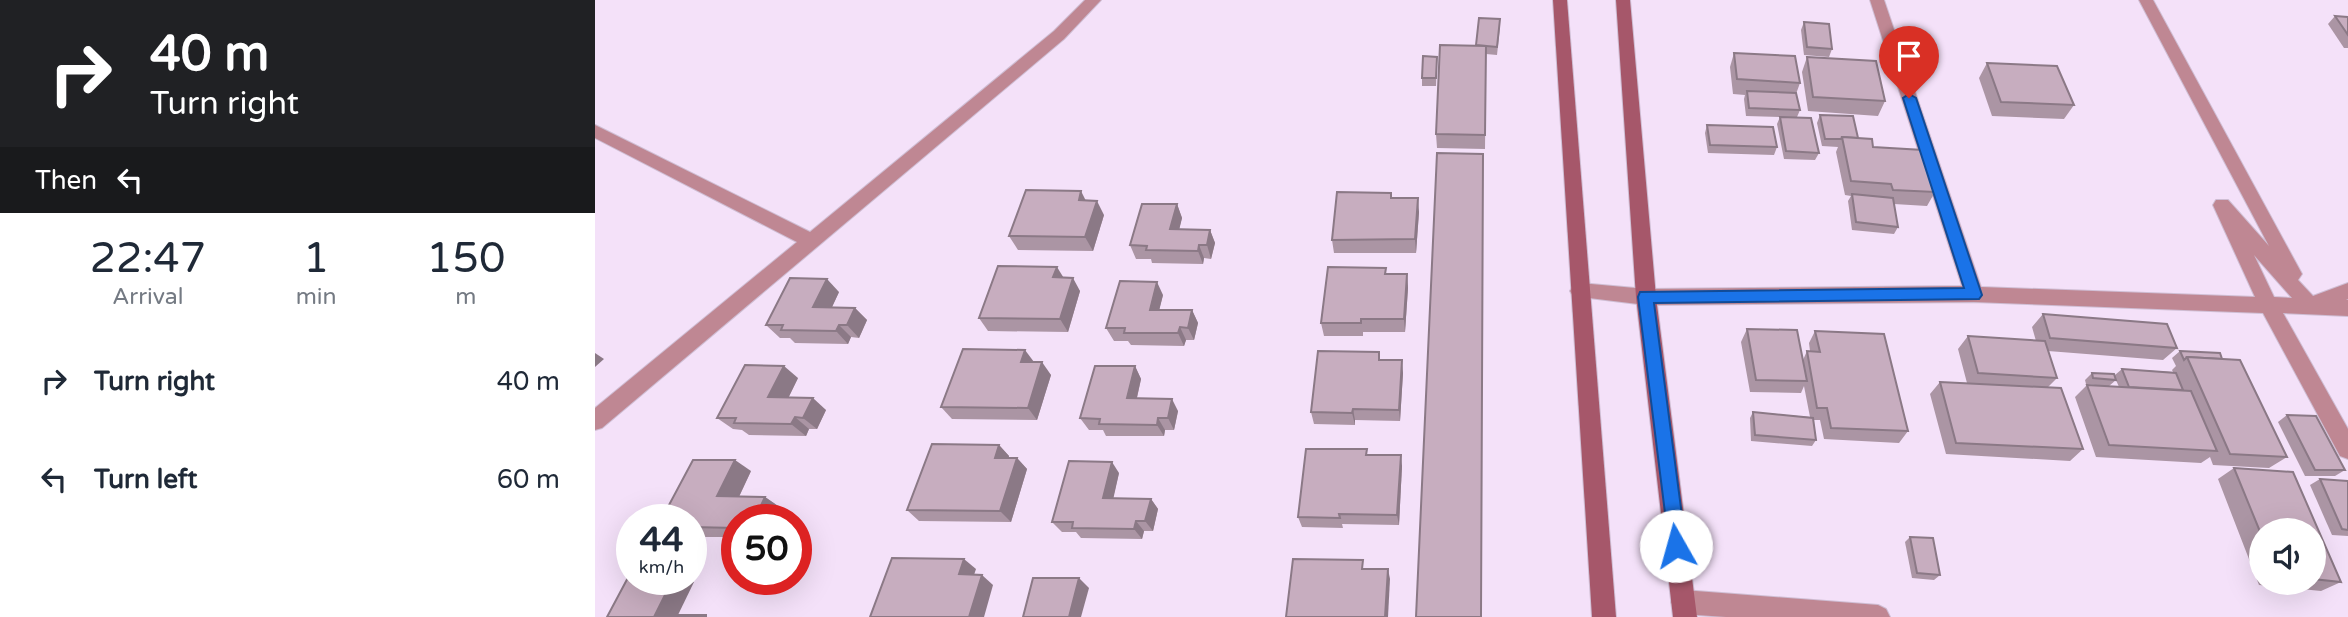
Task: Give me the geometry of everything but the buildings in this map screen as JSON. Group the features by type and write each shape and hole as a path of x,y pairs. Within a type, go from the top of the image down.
{"main road":[{"path":"1560,0 1604,617"},
{"path":"1623,0 1646,297 1684,609"}],"street":[{"path":"595,421 1059,35 1094,0"},
{"path":"1877,0 1974,295"},
{"path":"2147,0 2310,306"},
{"path":"595,131 811,242"},
{"path":"2310,306 2222,205 2268,304 2348,449"},
{"path":"1580,291 1646,297 1974,295 2348,308"},
{"path":"2310,306 2348,291"},
{"path":"1684,609 1878,617"}],"route":[{"path":"1676,546 1646,297 1974,295 1909,98"}]}
